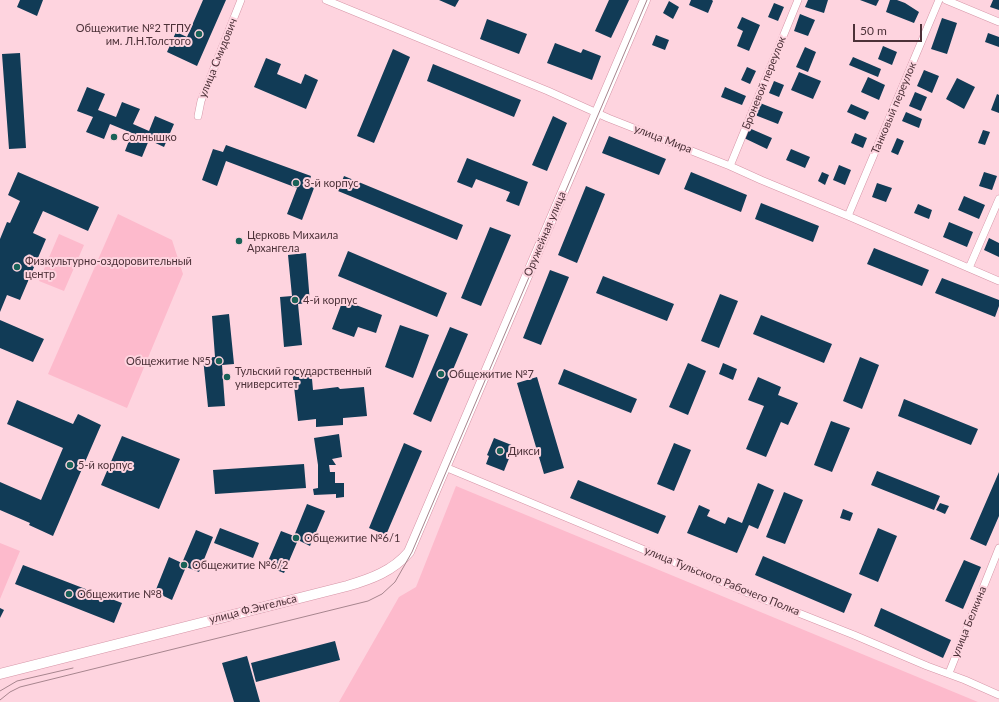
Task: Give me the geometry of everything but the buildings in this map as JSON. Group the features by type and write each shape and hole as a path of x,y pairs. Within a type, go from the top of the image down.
{"street":[{"name":"улица Смидович","path":"198,116 200,101 241,0"},
{"name":"улица Мира","path":"326,0 596,113 730,166 999,281"},
{"name":"Оружейная улица","path":"445,467 644,0"},
{"name":"Броневой переулок","path":"730,166 798,0"},
{"name":"Танковый переулок","path":"848,216 939,0"},
{"path":"946,0 999,22"},
{"path":"969,268 999,199"},
{"name":"улица Тульского Рабочего Полка","path":"445,467 748,593 927,666 949,673 999,695"},
{"name":"улица Ф.Энгельса","path":"0,674 375,578 402,560 409,552 445,467"},
{"name":"улица Белкина","path":"949,673 999,548"}],"shaded area":[{"path":"118,214 172,240 183,274 127,408 48,374"},
{"path":"59,234 84,245 64,291 39,281"},
{"path":"456,486 978,702 339,702 399,597 416,587"},
{"path":"0,543 20,551 0,599"}],"tram line":[{"path":"0,700 10,692 20,687 368,601 382,594 395,582 412,552 647,0"},
{"path":"0,691 17,681 73,668"}],"place":[{"name":"Общежитие №2 ТГПУ им. Л.Н.Толстого","path":"199,34"},
{"name":"Солнышко","path":"114,137"},
{"name":"3-й корпус","path":"296,183"},
{"name":"Церковь Михаила Архангела","path":"239,241"},
{"name":"Физкультурно-оздоровительный центр","path":"17,267"},
{"name":"4-й корпус","path":"295,300"},
{"name":"Общежитие №5","path":"219,361"},
{"name":"Общежитие №7","path":"441,374"},
{"name":"Тульский государственный университет","path":"227,377"},
{"name":"Дикси","path":"500,451"},
{"name":"5-й корпус","path":"70,465"},
{"name":"Общежитие №6/1","path":"296,538"},
{"name":"Общежитие №6/2","path":"184,565"},
{"name":"Общежитие №8","path":"69,594"}]}
